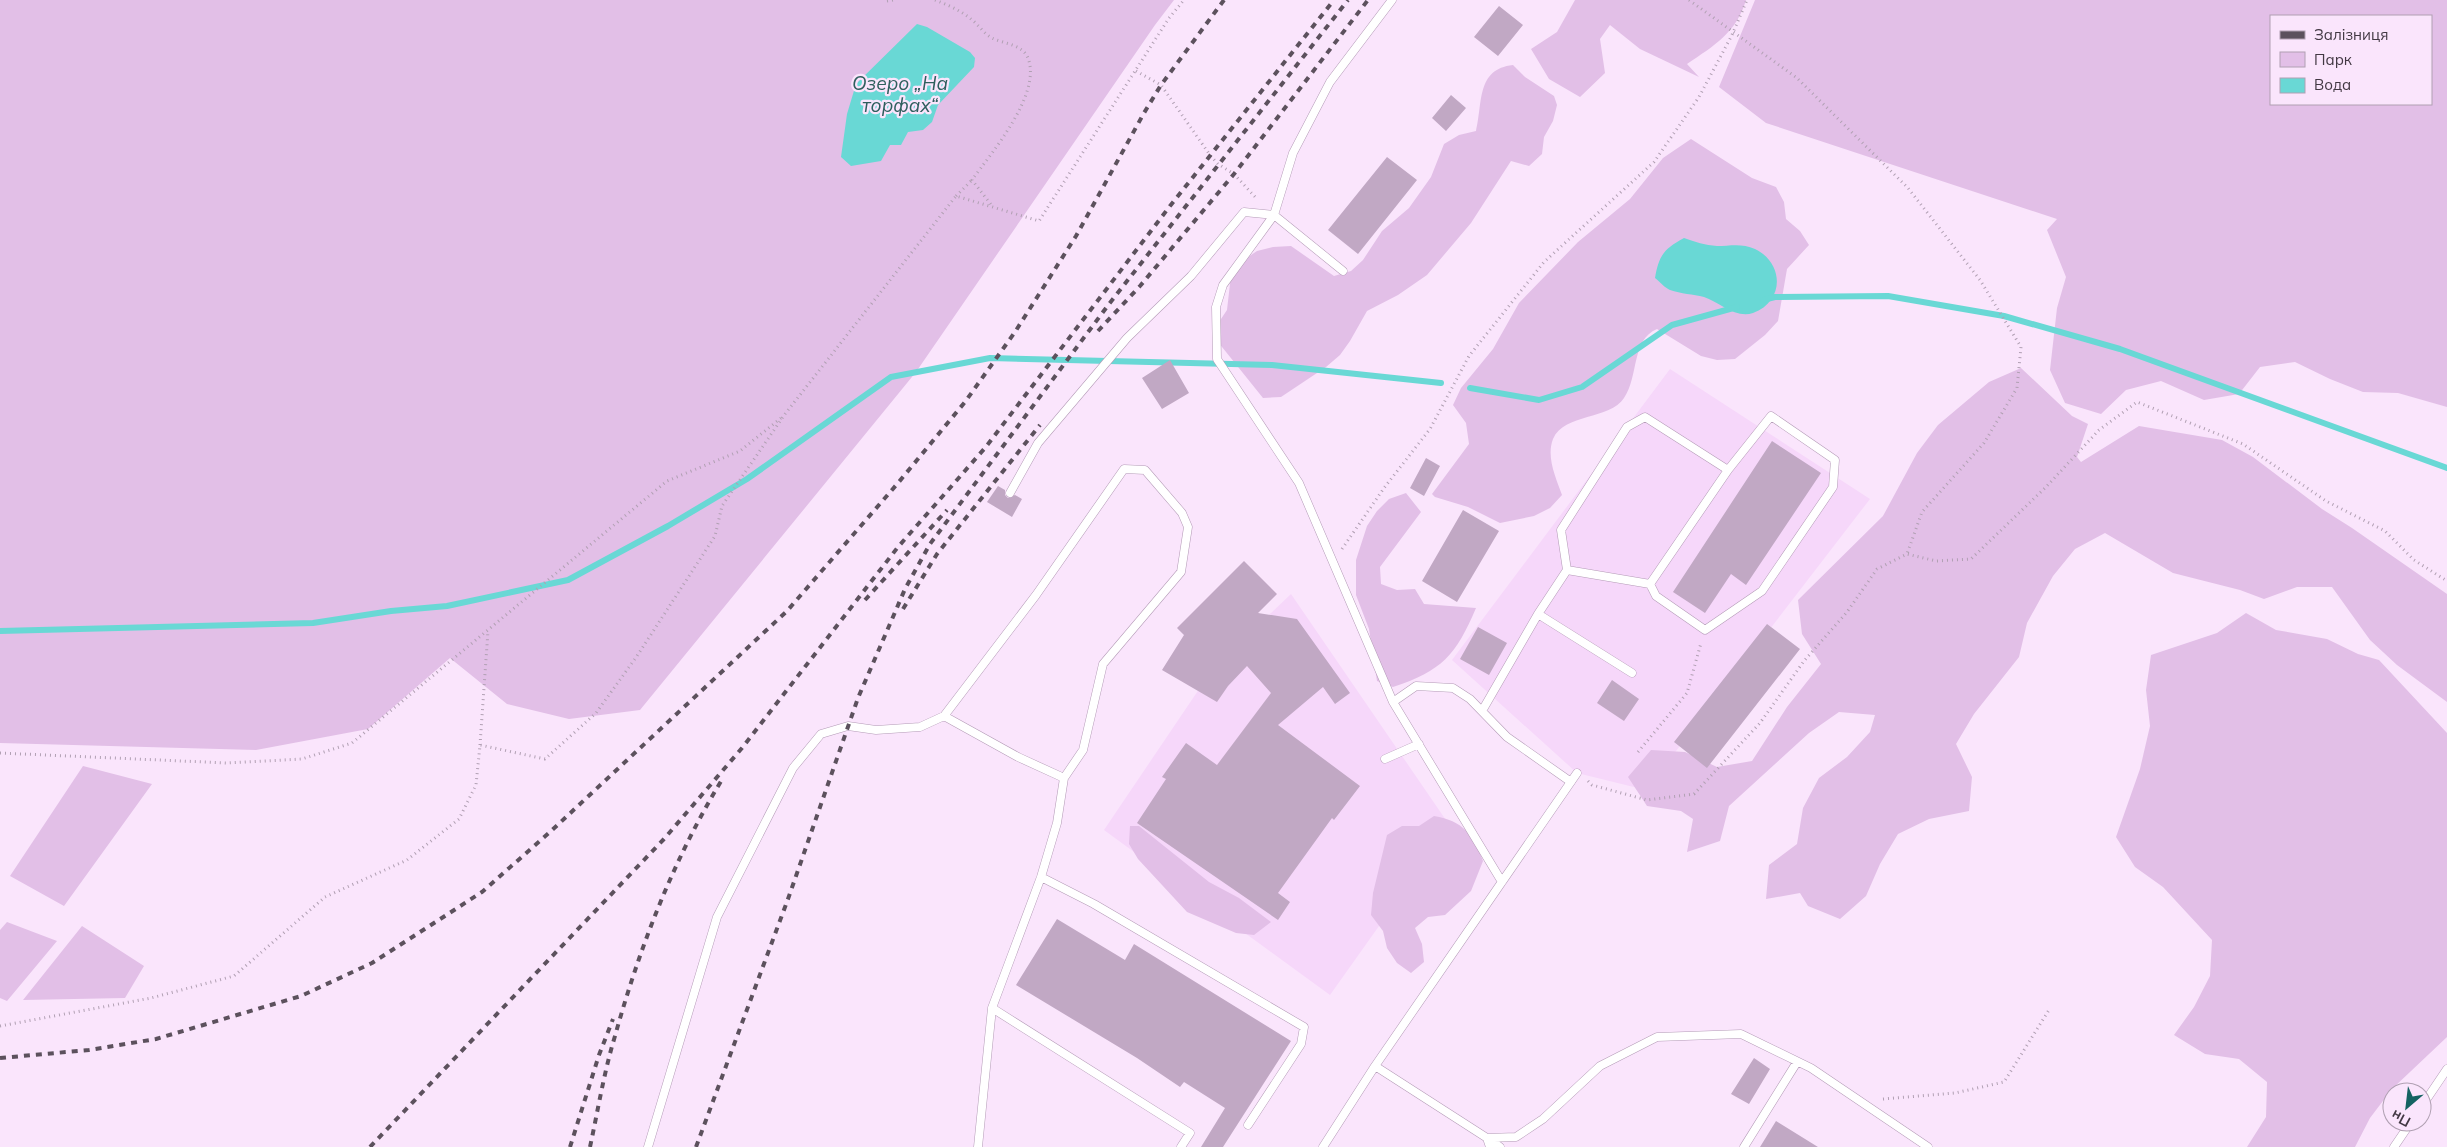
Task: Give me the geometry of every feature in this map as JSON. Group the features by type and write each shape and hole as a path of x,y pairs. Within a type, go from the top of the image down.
{"lane":[{"path":"1392,0 1330,82 1293,153 1274,216 1223,285 1216,308 1217,359 1299,483 1393,702 1502,882"},
{"path":"1010,493 1038,443 1127,338 1190,276 1244,212 1274,216 1344,271"},
{"path":"1771,416 1835,460 1833,487 1762,591 1705,630 1656,596 1650,584 1728,470 1771,416"},
{"path":"1482,712 1538,614 1567,570 1560,530 1627,427 1645,417 1728,470"},
{"path":"648,1147 717,917 793,768 821,734 848,726 876,730 920,727 944,716 1036,595 1124,469 1145,470 1182,513 1188,527 1181,572 1103,664 1083,750 1064,778 1057,823 1041,877 992,1008 978,1147"},
{"path":"1567,570 1650,584"},
{"path":"1538,614 1632,673"},
{"path":"1393,702 1416,686 1452,688 1470,699 1507,737 1571,782"},
{"path":"944,716 1018,757 1064,778"},
{"path":"1385,759 1419,744"},
{"path":"1323,1147 1375,1066 1578,773"},
{"path":"1041,877 1094,904 1304,1027 1300,1044 1248,1125"},
{"path":"992,1008 1190,1133 1182,1147"},
{"path":"1487,1138 1516,1137 1542,1120 1600,1066 1657,1037 1741,1034 1811,1068 1928,1147"},
{"path":"1744,1147 1797,1062"},
{"path":"1375,1066 1500,1147"},
{"path":"2432,1091 2447,1069"},
{"path":"2394,1147 2404,1132"},
{"path":"1487,1138 1490,1147"}],"path":[{"path":"887,1 894,0"},
{"path":"480,745 545,759 596,712 637,656 715,536 722,506 785,414 956,196 972,180 1010,126 1030,82 1028,58 1018,48 991,38 972,19 935,0"},
{"path":"956,196 1039,220 1184,0"},
{"path":"1689,0 1797,78 1908,188 1980,280 2021,347 2017,388 1984,443 1922,512 1907,554"},
{"path":"1334,562 1378,496 1430,429 1469,356 1544,262 1654,162 1699,97 1732,35 1747,0"},
{"path":"1136,71 1161,85 1210,155 1218,164 1234,174 1274,216"},
{"path":"972,180 993,207"},
{"path":"1578,773 1592,785 1647,800 1694,794 1760,723 1804,662 1847,612 1877,569 1907,554 1936,561 1971,559 2046,487 2099,430 2137,402 2243,444 2326,501 2385,531 2414,560 2447,581"},
{"path":"0,753 227,763 302,760 352,743 667,481 740,451 785,414"},
{"path":"1638,752 1687,693 1705,630"},
{"path":"0,1026 151,998 234,976 325,897 408,860 459,819 476,785 488,631"},
{"path":"1860,1101 1955,1093 2004,1082 2050,1010"}],"shaded area":[{"path":"1670,369 1870,499 1646,790 1577,773 1452,660"},
{"path":"1291,594 1450,826 1330,995 1104,830 1214,667"}],"green space":[{"path":"0,0 1174,0 916,372 640,710 569,719 507,704 450,658 368,729 256,750 0,743"},
{"path":"1575,0 1746,0 1742,11 1730,30 1715,44 1687,64 1699,77 1640,49 1610,25 1600,39 1605,73 1580,97 1549,79 1531,49 1557,32"},
{"path":"1755,0 2447,0 2447,407 2398,393 2363,392 2295,362 2260,367 2239,394 2204,400 2161,381 2126,390 2101,414 2065,403 2050,370 2057,308 2066,277 2047,230 2057,219 1766,123 1719,87"},
{"path":"1513,65 1525,77 1554,96 1557,105 1553,121 1544,137 1542,154 1529,166 1511,161 1471,223 1427,275 1398,295 1367,311 1340,355 1326,367 1281,397 1263,398 1218,342 1217,325 1227,310 1231,275 1242,261 1257,251 1273,247 1291,246 1334,276 1351,271 1363,260 1382,231 1409,208 1431,177 1444,144 1459,135 1476,131 1483,89 1487,80 1501,68"},
{"path":"1691,139 1752,178 1776,187 1784,202 1786,219 1800,231 1809,245 1787,269 1778,321 1765,335 1735,359 1717,360 1701,356 1657,329 1649,334 1639,350 1629,389 1624,398 1609,410 1567,425 1553,439 1551,460 1562,495 1550,508 1534,516 1500,523 1468,507 1435,497 1432,494 1469,444 1466,423 1453,405 1461,388 1493,349 1519,303 1578,242 1630,199 1663,158"},
{"path":"2021,368 2072,416 2088,424 2077,457 2081,462 2139,426 2222,440 2253,457 2322,509 2447,594 2447,702 2397,665 2370,640 2332,587 2297,587 2264,599 2240,590 2173,573 2105,533 2075,549 2053,576 2027,623 2019,657 1974,714 1956,744 1972,777 1969,811 1929,819 1898,834 1880,864 1866,896 1840,919 1808,906 1800,893 1766,899 1769,865 1797,844 1803,808 1819,778 1847,757 1870,732 1875,715 1839,712 1809,733 1729,806 1720,841 1687,852 1693,819 1681,811 1647,806 1628,777 1651,750 1685,752 1717,767 1752,761 1787,707 1821,664 1802,634 1798,600 1883,516 1917,453 1938,425 1989,382"},
{"path":"1406,493 1421,512 1380,567 1381,584 1397,590 1415,589 1424,604 1476,608 1461,638 1445,659 1424,675 1393,687 1377,681 1369,629 1356,595 1356,560 1367,526 1377,511 1389,499"},
{"path":"2246,613 2276,630 2327,639 2358,654 2379,660 2447,733 2447,1037 2399,1082 2382,1082 2382,1102 2370,1118 2355,1147 2247,1147 2266,1117 2267,1082 2239,1059 2205,1054 2174,1035 2194,1007 2210,976 2212,940 2163,887 2135,867 2116,837 2140,769 2150,726 2146,690 2151,655 2217,633"},
{"path":"83,766 152,784 64,906 10,876"},
{"path":"1434,816 1452,821 1466,830 1475,843 1483,861 1471,891 1445,915 1428,917 1415,928 1422,944 1424,962 1411,973 1397,963 1387,948 1383,931 1371,915 1373,893 1387,835 1402,826 1419,826"},
{"path":"1130,826 1139,826 1209,882 1239,898 1271,922 1254,935 1236,933 1187,912 1138,859 1129,844"},
{"path":"7,922 57,941 7,1001 0,998 0,930"},
{"path":"82,926 144,966 125,998 23,1000"}],"water":[{"name":"Озеро „На торфах“","path":"917,24 927,27 970,52 975,58 974,67 938,105 932,122 923,130 908,132 901,145 890,145 881,161 851,166 841,157 847,114 856,84"},
{"path":"1684,238 1713,246 1745,246 1765,255 1776,272 1777,282 1771,300 1753,313 1740,314 1710,299 1666,288 1655,278 1658,264 1667,249"}],"building":[{"path":"1499,6 1523,25 1498,56 1474,37"},
{"path":"1451,95 1466,108 1446,131 1432,118"},
{"path":"1387,157 1417,180 1358,254 1328,230"},
{"path":"1170,360 1189,393 1162,409 1142,378"},
{"path":"1772,441 1821,473 1746,585 1731,574 1705,613 1673,592"},
{"path":"1426,458 1440,466 1424,496 1410,488"},
{"path":"998,486 1005,490 1005,495 1008,498 1015,495 1022,499 1012,517 987,502"},
{"path":"1463,510 1499,531 1457,602 1422,581"},
{"path":"1244,561 1277,594 1258,613 1297,619 1350,693 1335,704 1323,687 1278,725 1360,786 1334,820 1332,818 1278,893 1290,902 1278,920 1137,823 1166,779 1162,777 1186,743 1217,765 1271,693 1247,666 1228,686 1217,702 1162,670 1184,635 1177,628"},
{"path":"1767,624 1800,649 1707,768 1674,742"},
{"path":"1478,627 1507,643 1489,675 1460,659"},
{"path":"1612,680 1639,699 1624,721 1597,703"},
{"path":"1057,919 1125,960 1134,944 1291,1041 1223,1147 1201,1147 1225,1108 1184,1082 1180,1087 1137,1058 1016,985"},
{"path":"1754,1058 1770,1069 1749,1104 1731,1094"},
{"path":"1776,1121 1818,1147 1760,1147"}],"waterway":[{"path":"1763,300 1775,297 1888,296 2004,316 2120,349 2447,468"},
{"path":"1470,388 1539,400 1582,387 1672,325 1737,307"},
{"path":"0,631 313,623 391,611 447,606 568,580 668,526 747,479 891,377 990,358 1272,365 1441,383"}],"railway":[{"path":"0,1058 89,1050 156,1039 301,996 372,963 482,892 550,832 787,611 898,483 965,402 1015,332 1076,236 1161,85 1224,0"},
{"path":"370,1147 664,839 742,748 898,547 985,448 1170,206 1334,0"},
{"path":"696,1147 788,899 858,698 905,589 930,544 1109,304 1348,0"},
{"path":"1098,331 1140,286 1234,174 1368,0"},
{"path":"903,609 937,554 1040,425"},
{"path":"865,600 947,510"},
{"path":"590,1147 611,1050 647,936 689,839 723,778"},
{"path":"570,1147 599,1055 613,1019"}]}
